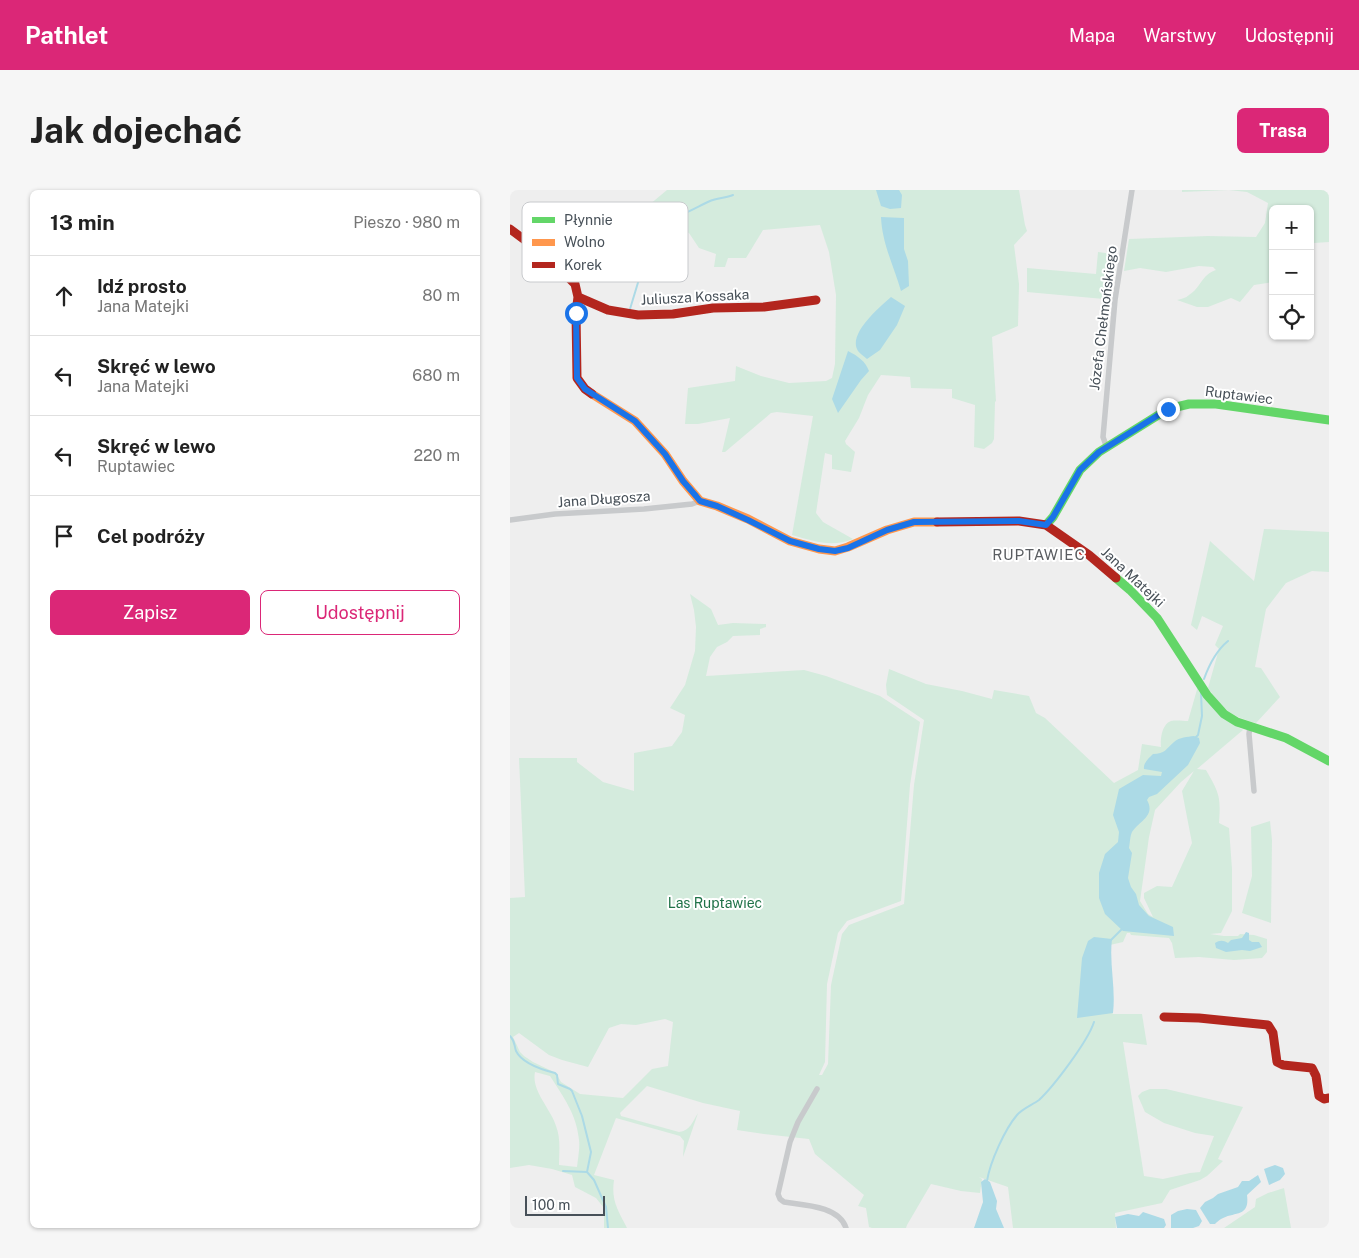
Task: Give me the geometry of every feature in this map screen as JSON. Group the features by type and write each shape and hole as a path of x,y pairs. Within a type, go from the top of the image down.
{"street":[{"name":"Józefa Chełmońskiego","path":"1107,448 1103,437 1115,300 1132,190"},
{"path":"510,229 522,238"},
{"path":"573,282 575,284 578,297 576,313 577,378 585,389 635,421 665,454 683,481 700,501"},
{"name":"Juliusza Kossaka","path":"578,297 608,310 638,315 674,314 713,308 764,307 816,300"},
{"name":"Ruptawiec","path":"1046,525 1053,517 1080,470 1099,452 1168,409 1189,404 1216,404 1329,420"},
{"name":"Jana Długosza","path":"510,520 555,514 644,509 692,504 700,501"},
{"name":"Jana Matejki","path":"700,501 741,516 790,541 819,549 835,551 848,548 887,530 914,522 1019,521 1046,525 1089,555 1130,590 1157,618 1207,695 1220,710 1237,722 1299,744 1329,761"},
{"path":"1250,726 1254,791"},
{"path":"1164,1017 1199,1018 1268,1025 1272,1030 1277,1062 1283,1065 1312,1068 1316,1076 1319,1096 1324,1099 1329,1098"},
{"path":"817,1089 798,1122 790,1142 778,1194 784,1202 818,1207 833,1213 842,1220 846,1228"}],"green space":[{"path":"667,190 1019,190 1027,231 1014,245 1019,284 1018,326 992,337 996,401 994,439 992,443 984,449 974,447 975,405 952,398 952,389 911,388 910,377 881,375 868,395 859,418 845,441 855,452 851,472 832,469 832,455 825,453 816,513 823,522 853,539 845,542 830,543 792,535 813,416 771,413 725,452 722,452 730,418 698,424 685,424 688,388 735,381 736,366 761,376 789,383 826,381 832,378 835,364 836,295 829,252 820,225 763,230 746,258 728,258 725,267 714,267 716,254 699,248 688,233 688,202 653,202"},
{"path":"1182,190 1229,190 1182,192"},
{"path":"1229,190 1329,190 1329,242 1314,243 1314,205 1269,205 1269,283 1254,285 1240,302 1231,298 1208,307 1197,307 1177,300 1185,298 1193,292 1207,275 1216,270 1213,267 1199,266 1166,272 1140,268 1124,271 1129,239 1208,236 1256,237 1265,223 1268,203 1247,192"},
{"path":"1098,252 1113,254 1104,299 1027,292 1027,268 1096,274"},
{"path":"1264,529 1329,532 1329,572 1312,571 1286,583 1266,609 1255,667 1261,668 1280,697 1256,723 1240,718 1228,711 1218,702 1208,688 1219,649 1215,645 1223,626 1202,616 1197,630 1191,625 1210,541 1254,581"},
{"name":"Las Ruptawiec","path":"690,594 711,609 718,625 733,623 766,624 766,627 760,629 760,635 733,636 727,642 717,647 710,657 706,676 804,670 880,696 920,722 910,785 901,901 847,921 838,933 827,984 825,1062 819,1075 822,1075 828,1064 831,985 842,934 849,925 904,904 914,785 924,720 887,695 886,685 889,669 926,684 992,699 994,690 1029,696 1036,713 1045,718 1114,783 1138,770 1142,744 1161,747 1162,732 1168,723 1171,721 1188,721 1198,686 1217,712 1243,730 1197,769 1206,770 1219,800 1219,823 1229,828 1232,869 1232,911 1221,933 1210,934 1224,936 1254,935 1267,939 1267,952 1262,958 1234,960 1199,957 1175,958 1169,938 1131,935 1130,933 1127,933 1123,942 1110,945 1110,1009 1113,1014 1142,1014 1147,1045 1123,1042 1144,1176 1163,1179 1200,1172 1214,1136 1195,1133 1164,1123 1145,1112 1138,1096 1142,1092 1150,1089 1166,1089 1243,1107 1218,1159 1223,1161 1207,1176 1170,1190 1162,1203 1115,1213 1116,1228 1013,1228 1008,1187 979,1177 982,1179 980,1193 931,1184 906,1228 872,1228 869,1227 866,1208 858,1206 864,1195 815,1154 809,1139 737,1130 740,1111 703,1103 647,1086 620,1113 621,1116 679,1132 689,1128 698,1113 683,1157 684,1141 680,1136 616,1118 594,1175 614,1180 614,1200 627,1228 604,1228 604,1208 596,1198 575,1187 572,1175 529,1165 510,1168 510,898 525,897 519,758 577,758 577,762 603,782 634,791 634,753 672,746 682,732 685,715 670,708 685,685 695,651 696,627","holes":["1194,771 1182,791 1192,843 1172,887 1157,886 1144,893 1144,898 1153,917 1148,914 1140,901 1149,837 1155,810","665,1019 673,1022 668,1066 652,1069 623,1098 580,1094 561,1082 556,1073 524,1056 513,1037 519,1033 549,1055 588,1067 609,1028 621,1024 636,1025","535,1072 550,1076 569,1106 578,1131 579,1150 577,1167 559,1165 558,1131 539,1093"]},
{"path":"1270,821 1272,840 1271,923 1242,913 1252,876 1251,827"},
{"path":"1284,1188 1291,1228 1224,1228 1255,1207 1256,1199"}],"water":[{"path":"876,190 899,190 902,195 901,208 890,209 881,206"},
{"path":"881,217 904,218 904,249 908,261 909,286 901,291 886,246"},
{"path":"891,297 905,306 897,325 880,350 867,359 858,351 857,337 866,321"},
{"path":"848,351 861,359 869,371 838,413 832,399"},
{"path":"1194,736 1199,738 1200,743 1188,765 1157,794 1149,797 1147,800 1149,806 1148,814 1132,832 1129,848 1132,853 1128,878 1139,905 1149,916 1173,927 1174,936 1123,931 1105,914 1099,898 1099,873 1105,854 1118,842 1119,832 1113,815 1119,789 1143,775 1161,776 1162,772 1144,769 1148,759 1153,754 1163,752 1179,739"},
{"path":"1246,932 1249,933 1249,940 1259,942 1262,947 1250,951 1226,952 1216,948 1215,943 1225,941 1228,943 1231,940 1242,938"},
{"path":"1094,937 1112,939 1113,1013 1077,1018 1082,958 1088,941"},
{"path":"1275,1165 1283,1168 1285,1174 1280,1180 1269,1185 1264,1169"},
{"path":"1258,1175 1261,1182 1247,1195 1244,1211 1226,1217 1215,1224 1210,1224 1200,1208 1205,1202 1218,1194 1238,1187 1242,1181 1249,1181"},
{"path":"985,1179 990,1182 997,1201 996,1209 1004,1228 974,1228 983,1202 981,1182"},
{"path":"1187,1209 1196,1210 1202,1221 1199,1226 1193,1228 1171,1228 1171,1215"},
{"path":"1143,1212 1164,1219 1166,1225 1164,1228 1117,1228 1115,1217 1128,1214 1139,1216"}],"waterway":[{"path":"688,211 713,200 733,195"},
{"path":"630,309 638,282"},
{"path":"1204,679 1214,658 1228,641"},
{"path":"1196,737 1202,716 1201,693"},
{"path":"1111,940 1122,929"},
{"path":"987,1181 995,1155 1012,1121 1022,1111 1039,1100 1053,1085 1078,1051 1094,1022"},
{"path":"510,1036 514,1041 516,1051 523,1059 539,1068 555,1073 558,1084 572,1091 582,1116 591,1152 587,1172 594,1180 606,1207 608,1228"},
{"path":"563,1171 587,1172"}],"traffic: fast":[{"path":"1046,525 1053,517 1080,470 1099,452 1168,409 1189,404 1216,404 1329,420"},
{"path":"1116,578 1157,618 1207,695 1224,714 1237,722 1286,738 1329,761"}],"traffic: slow":[{"path":"592,394 635,421 665,454 683,481 700,501 748,519 790,541 819,549 835,551 887,530 914,522 937,522"}],"traffic: jam":[{"path":"510,229 522,238"},
{"path":"573,282 578,297 576,313 577,378 585,389 592,394"},
{"path":"578,297 608,310 638,315 673,314 713,308 764,307 816,300"},
{"path":"937,522 1019,521 1046,525 1089,555 1116,578"},
{"path":"1164,1017 1199,1018 1268,1025 1273,1033 1277,1062 1283,1065 1312,1068 1316,1076 1319,1096 1324,1099 1329,1098"}],"district":[{"name":"RUPTAWIEC","path":"1039,554"}],"route":[{"path":"576,313 577,378 585,389 635,421 665,454 683,481 700,501 717,506 790,541 819,549 835,551 848,548 887,530 914,522 1019,521 1046,525 1053,517 1080,470 1099,452 1168,409"}]}
